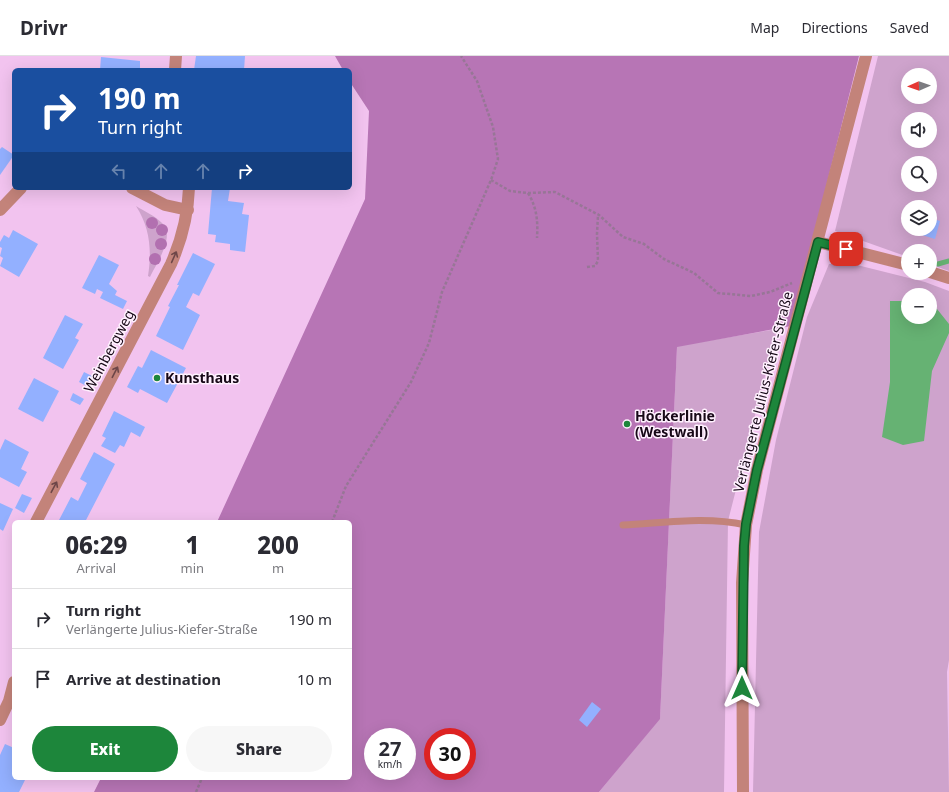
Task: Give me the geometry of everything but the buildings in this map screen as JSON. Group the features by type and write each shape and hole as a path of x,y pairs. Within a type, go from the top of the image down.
{"street":[{"path":"175,68 176,56"},
{"name":"Verlängerte Julius-Kiefer-Straße","path":"743,792 742,583 746,524 757,470 866,56"},
{"path":"0,210 19,190"},
{"path":"136,190 165,205 188,210"},
{"name":"Weinbergweg","path":"37,520 178,249 188,210 189,190"},
{"path":"818,242 901,263"},
{"path":"937,274 949,278"},
{"path":"0,720 9,701 12,690"}],"lane":[{"path":"623,525 700,519 746,524"}],"path":[{"path":"333,520 346,486 411,382 429,343 442,292 492,180 498,159 493,127 477,81 461,56"},
{"path":"492,180 510,191 528,193 555,192 598,214 623,237 644,244 664,259 694,273 718,293 751,296 770,292 790,284 811,267"},
{"path":"528,193 534,203 538,219 537,238"},
{"path":"587,267 595,266 598,261 598,214"},
{"path":"196,792 201,780"}],"shaded area":[{"path":"335,56 859,56 791,326 677,347 660,719 599,792 94,792 100,780 352,780 352,520 218,520 365,199 369,111 352,85 352,68 342,68"},
{"path":"878,56 949,56 949,271 937,267 937,244 901,244 901,255 835,231"},
{"path":"136,206 156,218 166,229 167,235 164,250 150,277 148,276 150,257 149,240 141,214"},
{"path":"849,263 901,276 901,280 917,280 949,291 949,660 947,672 949,792 753,792 759,532 776,440 807,317 829,264"},
{"path":"890,301 901,301 901,324 937,324 937,309 949,324 949,333 932,371 924,441 903,445 882,437 890,382"},
{"path":"777,329 728,521 724,792 599,792 660,718 677,346"}],"waterway":[{"path":"938,264 949,261"}],"place":[{"name":"Kunsthaus","path":"157,378"},
{"name":"Höckerlinie (Westwall)","path":"627,424"}],"route":[{"path":"742,688 742,583 744,546 746,524 757,470 818,242 846,249"}]}
